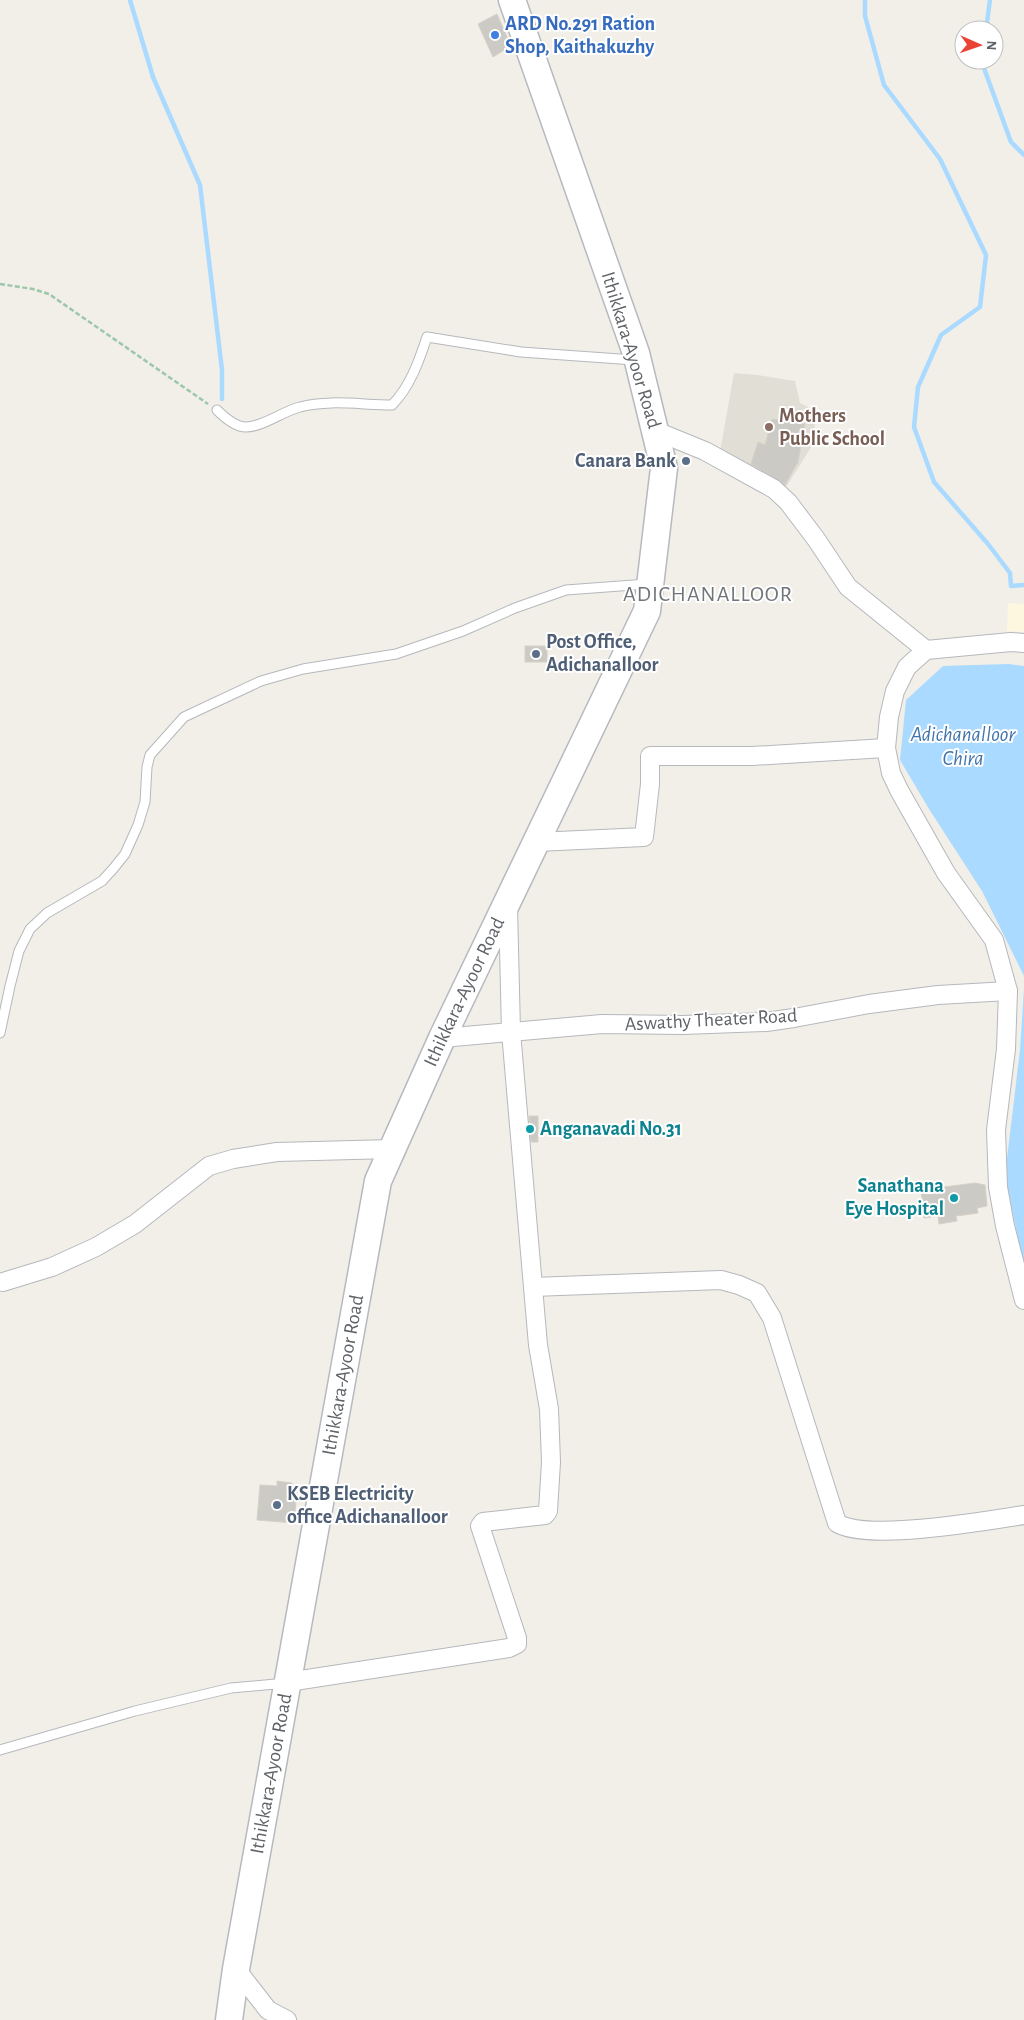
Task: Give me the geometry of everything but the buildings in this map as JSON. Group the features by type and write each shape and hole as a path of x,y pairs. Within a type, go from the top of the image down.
{"main road":[{"name":"Ithikkara-Ayoor Road","path":"229,2020 236,1969 378,1181 442,1038 647,611 664,468 639,361 514,1"}],"street":[{"path":"656,432 705,451 774,489 788,502 848,587 926,650"},
{"path":"1024,643 1010,642 926,650 907,667 895,691 889,717 886,748 891,773 899,790 946,873 994,940 1008,991 1006,1049 996,1130 998,1187 1005,1226 1024,1300"},
{"path":"536,842 644,837 650,784 650,756 752,756 886,748"},
{"path":"288,1682 509,1648 517,1644 517,1638 480,1526 483,1522 545,1516 548,1512 551,1462 549,1409 538,1345 511,1032 508,901"},
{"name":"Aswathy Theater Road","path":"442,1038 602,1024 683,1025 766,1022 938,994 1008,991"},
{"path":"3,1282 52,1267 96,1247 135,1224 209,1166 233,1159 277,1152 392,1149"},
{"path":"533,1287 721,1280 740,1285 757,1293 772,1318 837,1523 854,1530 907,1530 1024,1515"},
{"path":"236,1969 268,2010 287,2020"}],"lane":[{"path":"217,410 227,420 245,427 259,424 300,406 337,403 392,405 398,399 416,367 427,337 521,352 639,361"},
{"path":"0,1033 19,951 30,929 47,913 102,881 125,854 138,825 145,802 147,767 150,755 184,717 261,681 303,669 396,654 463,631 515,608 566,590 650,584"},
{"path":"0,1750 164,1704 231,1688 288,1682"}],"path":[{"path":"0,284 33,289 49,294 217,410"}],"shaded area":[{"name":"Mothers Public School","path":"734,373 795,381 800,403 816,411 813,444 783,492 720,452"},
{"path":"1008,603 1024,604 1024,632 1007,631"}],"water":[{"name":"Adichanalloor Chira","path":"1009,664 1024,666 1024,976 982,891 900,760 906,700 943,666"},
{"path":"1024,988 1024,1268 1005,1175 1020,1050"}],"waterway":[{"path":"130,0 153,77 200,185 222,370 222,399"},
{"path":"865,0 865,16 884,85 940,159 986,255 980,307 941,335 918,387 914,427 934,482 988,544 1010,573 1011,586 1024,585"},
{"path":"987,20 990,0"},
{"path":"985,70 1011,142 1024,155"}],"place":[{"name":"ARD No.291 Ration Shop, Kaithakuzhy","path":"495,35"},
{"name":"Mothers Public School","path":"769,427"},
{"name":"Canara Bank","path":"686,461"},
{"name":"Post Office, Adichanalloor","path":"536,654"},
{"name":"Anganavadi No.31","path":"530,1129"},
{"name":"Sanathana Eye Hospital","path":"954,1198"},
{"name":"KSEB Electricity office Adichanalloor","path":"277,1505"}],"district":[{"name":"ADICHANALLOOR","path":"708,594"}]}
